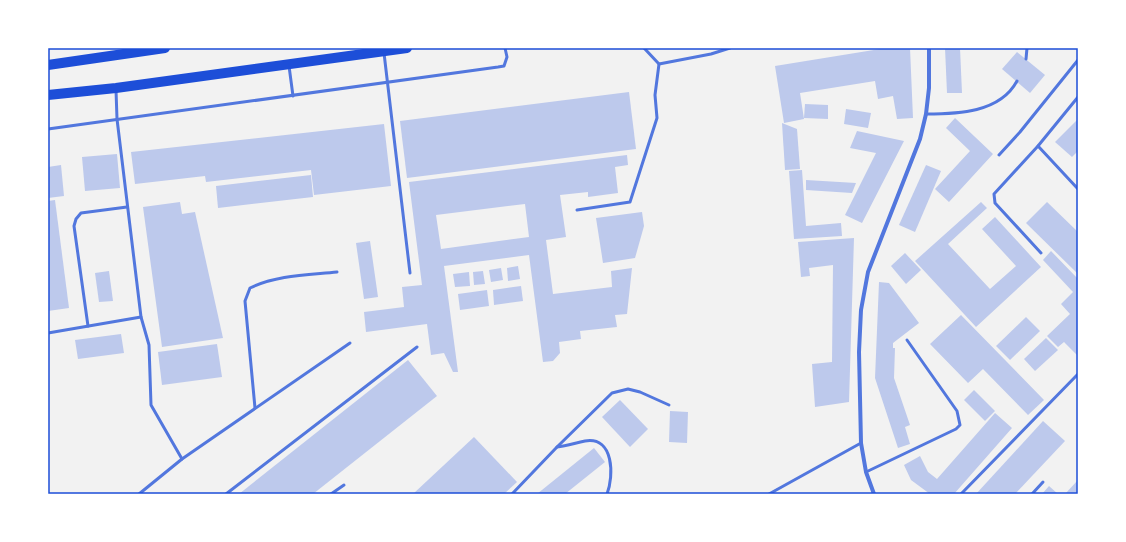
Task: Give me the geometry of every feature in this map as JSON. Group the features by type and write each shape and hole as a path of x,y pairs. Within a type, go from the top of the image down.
{"main road":[{"path":"48,65 166,48"},
{"path":"48,95 116,88 407,48"}],"street":[{"path":"874,494 866,472 861,443 859,352 862,310 868,272 920,139 926,114 929,88 928,48"}],"lane":[{"path":"48,129 504,66 507,57 505,48"},
{"path":"644,48 659,64"},
{"path":"659,64 711,54 730,48"},
{"path":"1026,59 1027,48"},
{"path":"383,51 410,273"},
{"path":"999,155 1020,132 1078,60"},
{"path":"289,64 293,96"},
{"path":"577,210 630,202 658,118 655,95 659,64"},
{"path":"926,114 959,114 978,110 1005,95 1017,81"},
{"path":"116,88 117,119 141,317 149,345 150,405 182,459"},
{"path":"1041,253 993,198 997,190 1038,146 1078,97"},
{"path":"1038,146 1078,189"},
{"path":"88,326 74,226 76,219 81,213 127,207"},
{"path":"255,408 245,301 250,288 263,282 281,278 337,272"},
{"path":"48,333 141,317"},
{"path":"866,472 956,429 960,425 957,412 907,340"},
{"path":"139,494 182,459 350,342"},
{"path":"226,494 417,347"},
{"path":"961,494 1078,374"},
{"path":"512,494 612,393 628,389 640,392 669,405"},
{"path":"557,447 569,446 585,441 596,442 603,447 608,453 610,462 609,487 607,494"},
{"path":"769,494 861,443"},
{"path":"1032,494 1043,482"},
{"path":"331,494 344,485"}],"building":[{"path":"886,48 910,48 913,118 897,119 893,96 878,99 875,81 800,93 804,119 784,123 775,66"},
{"path":"945,48 960,48 962,93 947,93"},
{"path":"1017,52 1045,75 1030,93 1002,69"},
{"path":"629,92 636,149 407,178 400,121"},
{"path":"805,104 828,105 828,119 804,118"},
{"path":"846,109 871,113 868,128 844,124"},
{"path":"955,118 993,154 949,202 935,189 970,151 946,128"},
{"path":"1078,119 1078,151 1072,157 1055,142"},
{"path":"782,123 797,129 800,169 785,170"},
{"path":"384,124 391,186 314,195 311,170 206,182 205,176 135,184 131,152"},
{"path":"857,131 904,141 862,223 845,215 876,153 850,148"},
{"path":"117,154 120,188 85,191 82,157"},
{"path":"627,155 628,165 615,167 618,193 588,197 588,192 560,195 566,237 546,240 553,294 612,287 611,271 632,268 627,314 615,315 617,327 580,331 581,339 559,342 560,353 553,361 543,362 529,255 444,266 458,372 453,372 444,353 431,355 427,324 366,332 364,312 404,307 402,287 422,285 409,182","holes":["525,204 529,237 441,249 436,215"]},
{"path":"61,165 64,196 48,198 48,167"},
{"path":"926,165 941,171 915,232 899,225"},
{"path":"802,170 806,226 841,223 842,236 794,239 789,171"},
{"path":"311,175 313,197 218,208 216,186"},
{"path":"806,180 856,183 852,193 806,190"},
{"path":"55,200 69,308 48,311 48,201"},
{"path":"180,202 182,214 195,212 223,338 162,347 143,207"},
{"path":"981,202 987,208 948,244 990,289 1016,266 982,229 995,217 1041,267 976,327 915,261"},
{"path":"1047,202 1078,232 1078,274 1026,223"},
{"path":"642,212 644,226 635,258 603,263 596,218"},
{"path":"854,238 849,402 815,407 812,364 832,362 833,265 809,268 810,276 801,277 798,242"},
{"path":"370,241 378,297 364,299 356,243"},
{"path":"1051,251 1078,279 1078,356 1064,342 1058,347 1047,336 1070,314 1061,304 1073,292 1043,260"},
{"path":"905,253 921,270 906,284 891,266"},
{"path":"518,266 520,279 508,281 507,268"},
{"path":"501,268 503,280 491,282 489,270"},
{"path":"109,271 113,301 99,302 95,273"},
{"path":"483,271 485,284 474,285 473,272"},
{"path":"469,272 470,286 455,287 453,274"},
{"path":"879,282 889,283 919,323 893,343 893,348 895,348 894,378 910,425 905,427 910,444 898,448 875,378"},
{"path":"521,286 523,301 494,305 493,290"},
{"path":"487,290 489,306 460,310 458,294"},
{"path":"961,315 1044,400 1028,415 983,369 968,383 930,344"},
{"path":"1026,317 1040,331 1010,360 996,346"},
{"path":"121,334 124,353 78,359 75,340"},
{"path":"1046,338 1058,350 1035,371 1024,359"},
{"path":"217,344 222,377 162,385 158,352"},
{"path":"408,360 437,396 313,494 239,494"},
{"path":"974,390 995,411 985,421 964,400"},
{"path":"620,400 648,429 630,447 602,417"},
{"path":"670,411 688,412 687,443 669,442"},
{"path":"995,413 1012,428 954,494 930,494 911,480 904,465 920,456 928,472 937,479"},
{"path":"1043,421 1065,441 1015,494 976,494"},
{"path":"474,437 517,482 504,494 413,494"},
{"path":"594,448 605,462 565,494 537,494"},
{"path":"1078,480 1078,494 1065,494"},
{"path":"1049,486 1058,494 1042,494"}]}
